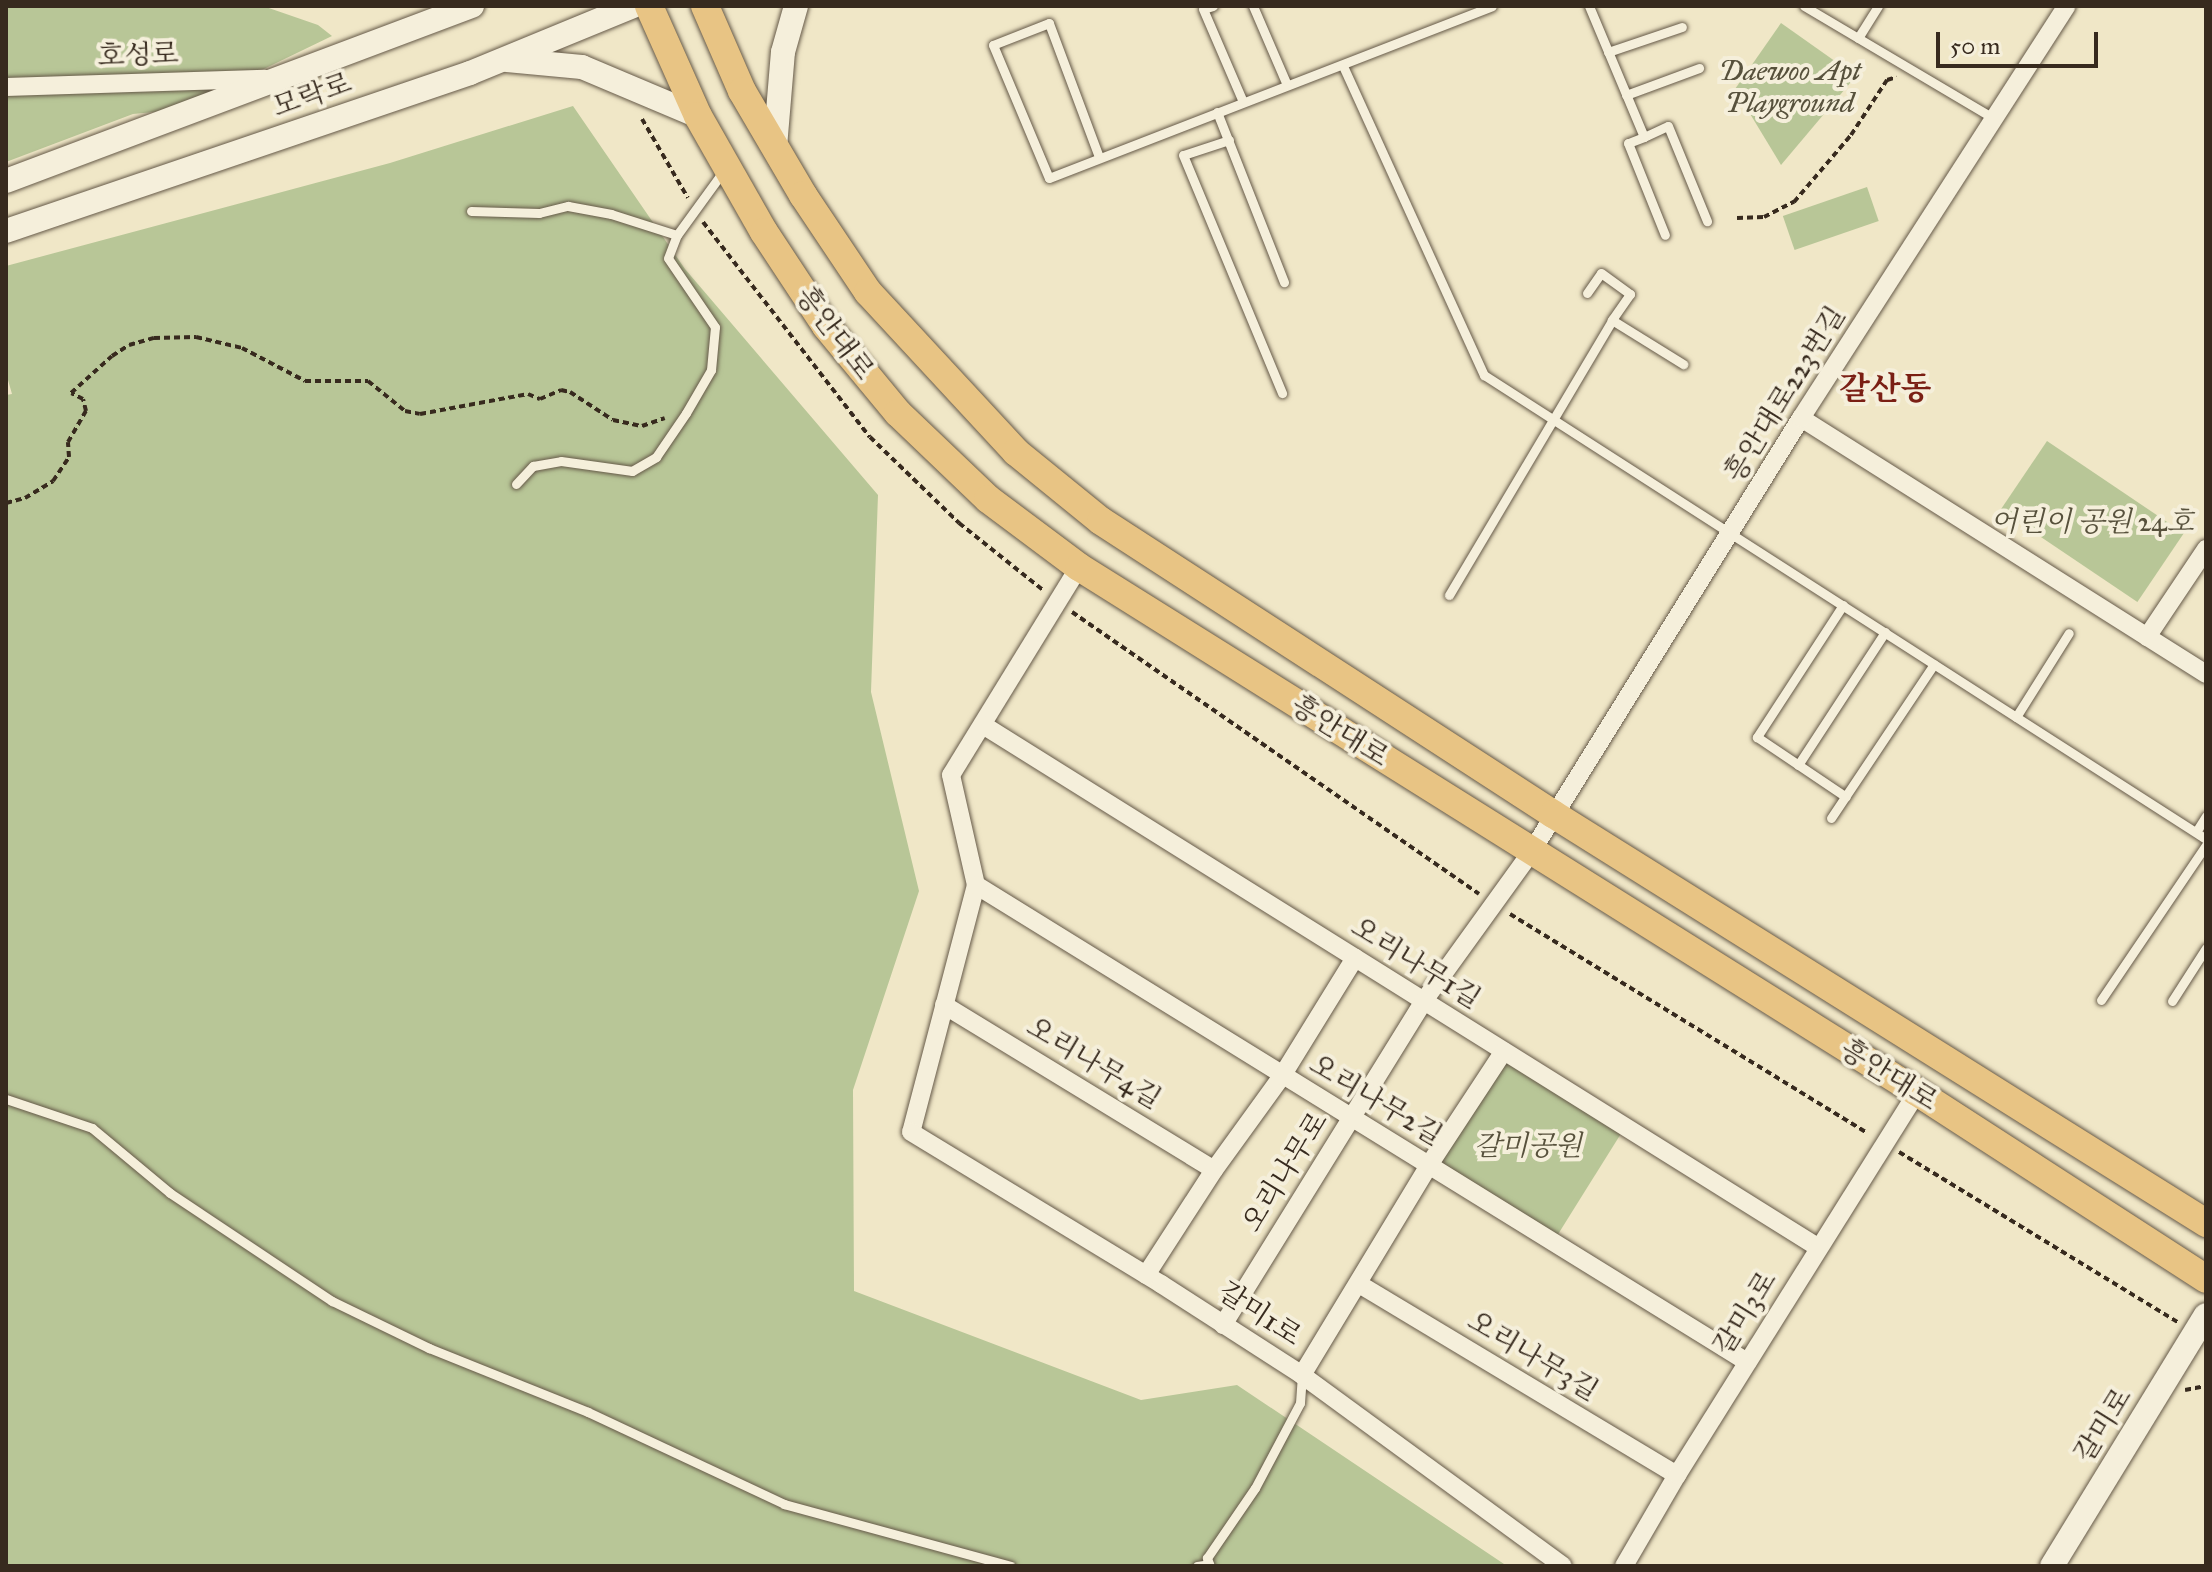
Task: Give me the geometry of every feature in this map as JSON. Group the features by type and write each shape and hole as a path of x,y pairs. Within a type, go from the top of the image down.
{"main road":[{"name":"흥안대로","path":"649,6 698,116 764,232 826,326 898,413 988,499 1079,567 1917,1092 2206,1279"},
{"name":"흥안대로","path":"705,6 742,91 868,292 1016,452 1101,521 1553,814 2206,1223"},
{"path":"1597,892 1621,856"}],"street":[{"name":"모락로","path":"6,181 472,6"},
{"name":"모락로","path":"6,231 501,60 633,6"},
{"path":"775,147 783,52 796,6"},
{"name":"흥안대로223번길","path":"1532,851 1801,418 2067,6"},
{"path":"501,60 582,67 698,116"},
{"name":"호성로","path":"6,87 271,79"},
{"path":"1801,418 2206,674"},
{"path":"2147,637 2206,549"},
{"path":"944,1005 976,885 951,775 1079,567"},
{"name":"오리나무1길","path":"983,725 1819,1248"},
{"name":"오리나무로","path":"1223,1325 1423,1002 1532,851"},
{"name":"오리나무2길","path":"976,885 1747,1362"},
{"path":"1146,1275 1214,1170 1282,1076 1355,958"},
{"name":"갈미1로","path":"944,1005 911,1132 1146,1275 1302,1375 1563,1566"},
{"name":"오리나무4길","path":"944,1005 1214,1170"},
{"path":"1302,1375 1429,1165 1504,1051"},
{"name":"갈미3로","path":"1624,1566 1677,1475 1917,1092"},
{"name":"오리나무3길","path":"1359,1284 1677,1475"},
{"name":"갈미로","path":"2052,1566 2206,1315"}],"lane":[{"path":"1213,6 1203,9 1243,102"},
{"path":"1253,6 1287,85"},
{"path":"1099,157 1049,23 993,45 1049,178 1492,6"},
{"path":"1589,6 1644,137"},
{"path":"1804,6 1995,119"},
{"path":"1858,38 1878,6"},
{"path":"1608,52 1682,27"},
{"path":"1343,66 1484,375 2196,832 2206,842 2101,1000"},
{"path":"1626,95 1699,68"},
{"path":"1217,112 1284,282"},
{"path":"1665,235 1628,143 1668,126 1707,221"},
{"path":"1229,140 1183,155 1282,393"},
{"path":"516,484 533,466 561,461 632,471 656,457 686,413 711,370 715,327 668,258 677,235 727,167"},
{"path":"471,211 539,213 568,206 611,214 677,235"},
{"path":"1449,595 1551,418 1630,294 1601,273 1587,293"},
{"path":"1612,320 1683,364"},
{"path":"1843,605 1757,737 1846,797"},
{"path":"1798,765 1885,632"},
{"path":"2016,717 2069,633"},
{"path":"1831,818 1934,664"},
{"path":"2196,832 2206,816"},
{"path":"2172,1001 2206,948"},
{"path":"6,1099 92,1128 170,1193 332,1301 429,1348 588,1412 784,1504 1011,1566"},
{"path":"1197,1566 1210,1565 1207,1558 1255,1488 1300,1403 1302,1375"}],"path":[{"path":"1737,218 1764,217 1794,202 1851,135 1887,80 1915,72"},
{"path":"6,503 25,498 53,481 69,457 68,442 86,411 83,399 71,393 112,356 129,345 154,338 196,337 242,348 305,381 368,381 405,411 420,414 528,394 540,399 561,390 570,392 613,420 642,426 686,413"}],"green space":[{"path":"6,6 263,6 318,25 332,36 241,80 164,111 133,114 6,162"},
{"name":"Daewoo Apt Playground","path":"1781,23 1856,76 1781,165 1735,89"},
{"path":"573,106 685,269 878,495 871,692 919,891 853,1090 854,1291 1141,1400 1237,1385 1507,1566 6,1566 6,395 12,394 6,373 6,266 390,163"},
{"path":"1867,187 1879,221 1795,250 1783,216"},
{"name":"어린이 공원 24호","path":"2047,441 2184,533 2137,602 2001,510"},
{"name":"갈미공원","path":"1504,1051 1625,1127 1553,1242 1432,1166"}],"district":[{"name":"갈산동","path":"1885,389"}]}
